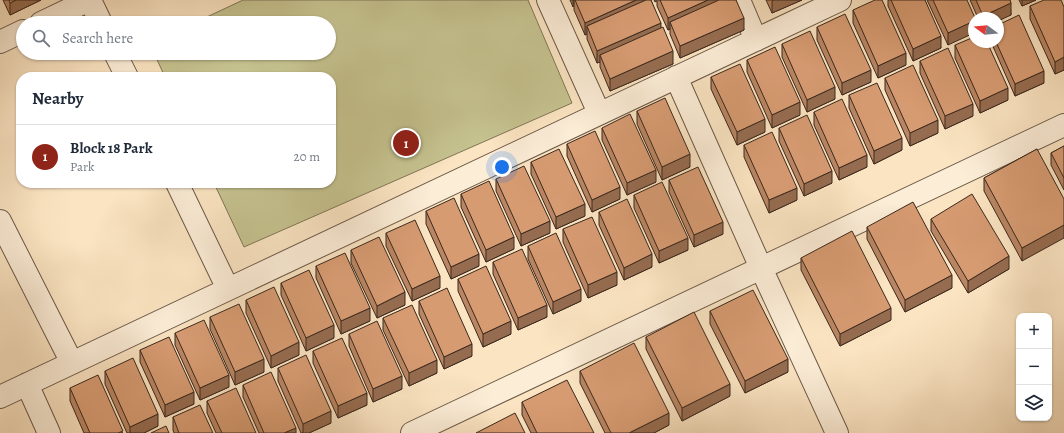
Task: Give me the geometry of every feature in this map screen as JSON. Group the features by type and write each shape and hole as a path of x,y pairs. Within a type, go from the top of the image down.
{"street":[{"path":"56,16 90,0 98,16"},
{"path":"548,0 599,113"},
{"path":"739,0 756,40"},
{"path":"0,397 840,0"},
{"path":"0,42 16,35"},
{"path":"118,60 124,72"},
{"path":"676,77 760,268 837,433"},
{"path":"412,433 1064,125"},
{"path":"179,188 228,289"},
{"path":"0,221 72,363"},
{"path":"27,384 49,433"}],"shaded area":[{"path":"243,0 528,0 572,103 244,247 216,188 336,188 336,72 163,72 157,60 336,60 336,16 209,16"}],"building":[{"path":"9,0 16,0 10,3"},
{"path":"575,0 636,0 585,23"},
{"path":"646,0 651,0 661,23 597,51 587,26"},
{"path":"660,0 708,0 668,18"},
{"path":"719,0 736,0 744,18 680,46 670,22"},
{"path":"875,0 882,0 906,53 878,66 853,10"},
{"path":"891,0 925,0 941,36 913,49"},
{"path":"933,0 967,0 972,12 968,12 968,24 948,33"},
{"path":"976,0 1010,0 1011,3 992,12 981,12"},
{"path":"1044,0 1061,0 1064,7 1064,57 1055,62 1030,6"},
{"path":"845,14 871,70 842,83 817,27"},
{"path":"1019,15 1044,71 1015,84 999,48 1004,48 1004,22"},
{"path":"663,27 673,51 610,79 600,55"},
{"path":"810,31 835,87 807,100 782,44"},
{"path":"968,40 968,48 990,48 1008,88 980,101 955,45"},
{"path":"775,47 800,102 772,115 747,60"},
{"path":"948,48 973,104 945,116 920,61"},
{"path":"740,64 765,119 737,132 711,77"},
{"path":"913,65 938,120 910,133 885,78"},
{"path":"877,83 902,138 874,151 849,95"},
{"path":"665,98 690,154 662,167 637,111"},
{"path":"842,99 867,155 839,168 814,112"},
{"path":"630,114 656,170 627,183 602,128"},
{"path":"807,115 832,171 804,184 779,128"},
{"path":"595,131 620,187 592,200 567,144"},
{"path":"772,132 797,188 769,200 744,145"},
{"path":"1064,146 1064,178 1051,153"},
{"path":"559,149 585,204 556,217 531,162"},
{"path":"1037,149 1064,199 1064,225 1022,248 984,178"},
{"path":"524,166 550,221 521,234 496,179"},
{"path":"698,167 723,222 694,235 669,180"},
{"path":"489,181 514,237 486,250 461,194"},
{"path":"662,182 688,238 659,251 634,195"},
{"path":"972,194 1009,256 968,281 931,219"},
{"path":"454,198 479,254 451,267 426,211"},
{"path":"627,199 652,254 624,268 599,212"},
{"path":"913,202 952,275 905,300 867,227"},
{"path":"592,217 617,272 588,285 563,229"},
{"path":"415,220 440,276 412,289 386,233"},
{"path":"852,231 891,308 840,334 801,258"},
{"path":"556,233 581,289 553,302 528,246"},
{"path":"379,237 405,292 377,306 351,250"},
{"path":"522,249 547,305 518,318 493,262"},
{"path":"345,253 370,308 341,321 316,266"},
{"path":"486,266 511,321 483,334 458,279"},
{"path":"309,270 334,325 306,338 281,283"},
{"path":"274,287 299,342 271,356 246,300"},
{"path":"447,288 472,344 444,357 419,301"},
{"path":"753,290 788,359 745,381 710,311"},
{"path":"239,304 264,359 235,372 210,317"},
{"path":"412,305 437,360 409,373 383,318"},
{"path":"694,312 730,384 682,408 646,337"},
{"path":"204,320 229,375 200,388 175,333"},
{"path":"377,321 402,376 373,389 349,334"},
{"path":"169,337 194,392 165,405 140,350"},
{"path":"342,338 367,393 338,406 313,351"},
{"path":"634,343 669,413 629,433 611,433 580,371"},
{"path":"306,355 331,411 303,424 278,368"},
{"path":"133,358 158,414 130,427 105,371"},
{"path":"271,372 296,428 284,433 264,433 243,385"},
{"path":"98,375 123,431 118,433 90,433 70,388"},
{"path":"567,380 594,433 537,433 522,402"},
{"path":"236,388 256,433 222,433 207,401"},
{"path":"200,405 213,433 179,433 173,417"},
{"path":"515,413 525,433 476,433"},
{"path":"166,426 169,433 151,433"}],"place":[{"name":"Block 18 Park","path":"406,143"}]}
